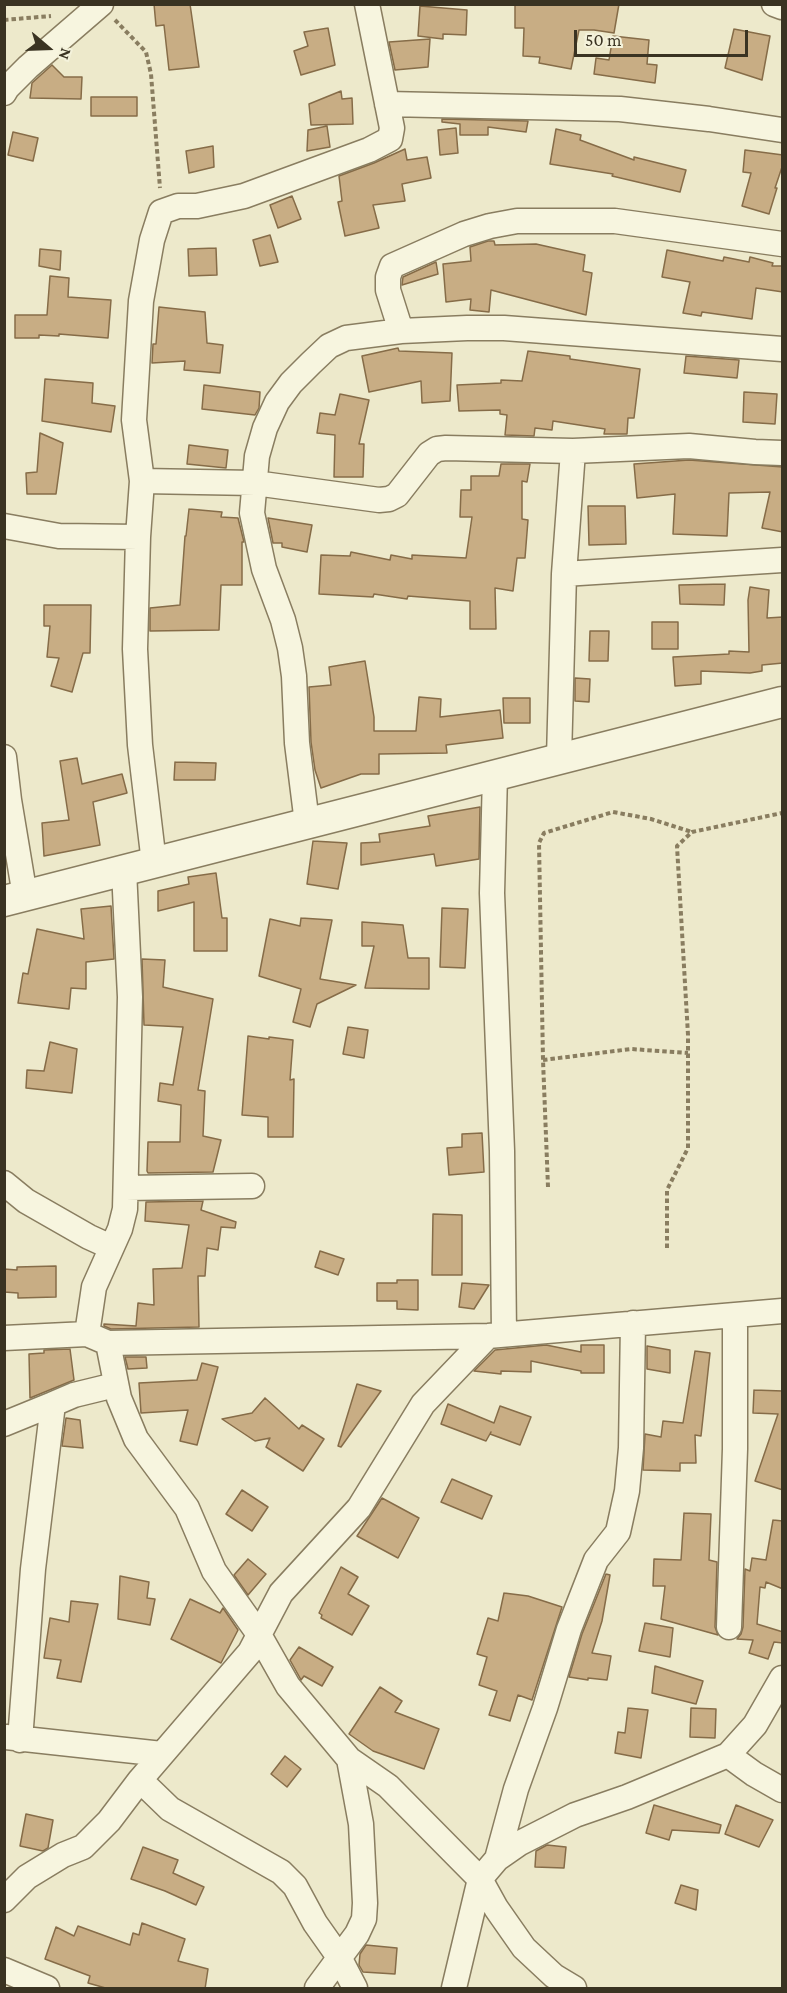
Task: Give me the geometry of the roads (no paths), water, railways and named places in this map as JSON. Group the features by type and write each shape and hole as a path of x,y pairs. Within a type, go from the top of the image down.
{"street":[{"path":"154,863 140,745 135,649 142,480 134,420 141,301 152,240 161,212 177,206 197,206 244,196 386,143 390,139 392,128 367,4"},
{"path":"774,4 783,7"},
{"path":"4,93 28,67 96,9"},
{"path":"387,104 620,109 709,118 783,130"},
{"path":"401,331 388,290 388,277 392,266 464,234 490,226 517,221 615,221 783,244"},
{"path":"307,823 297,743 294,676 290,648 283,620 264,569 252,513 257,456 265,428 277,402 291,383 329,346 346,338 401,331 504,328 783,349"},
{"path":"142,480 255,483 362,499 389,499 397,495 429,454 437,449 573,451 689,446 783,453"},
{"path":"559,758 564,574 573,451"},
{"path":"4,526 59,536 138,537"},
{"path":"564,574 783,560"},
{"path":"4,757 15,898 783,702"},
{"path":"4,1900 16,1876 82,1847 92,1840 109,1821 140,1780 250,1652 281,1593 359,1508 423,1404 496,1335 502,1151 492,893 495,774"},
{"path":"124,870 130,997 124,1219 94,1287 97,1339 136,1439 187,1508 214,1571 258,1633 288,1686 349,1759 388,1786 480,1879 496,1908 524,1948 554,1976 574,1989"},
{"path":"4,1183 26,1201 88,1237 111,1247"},
{"path":"126,1188 252,1186"},
{"path":"4,1338 496,1335 783,1311"},
{"path":"729,1627 735,1449 735,1315"},
{"path":"498,1859 516,1790 545,1708 569,1629 596,1560 618,1532 627,1491 631,1448 633,1323"},
{"path":"4,1424 74,1395 115,1385"},
{"path":"53,1404 12,1738 162,1755"},
{"path":"454,1989 480,1879 498,1859 520,1843 575,1815 627,1797 728,1755 755,1725 783,1678"},
{"path":"728,1755 754,1774 783,1790"},
{"path":"317,1989 357,1934 364,1919 361,1824 349,1759"},
{"path":"140,1780 170,1809 281,1872 295,1886 315,1923 339,1957 355,1989"},
{"path":"4,1970 47,1989"}]}
